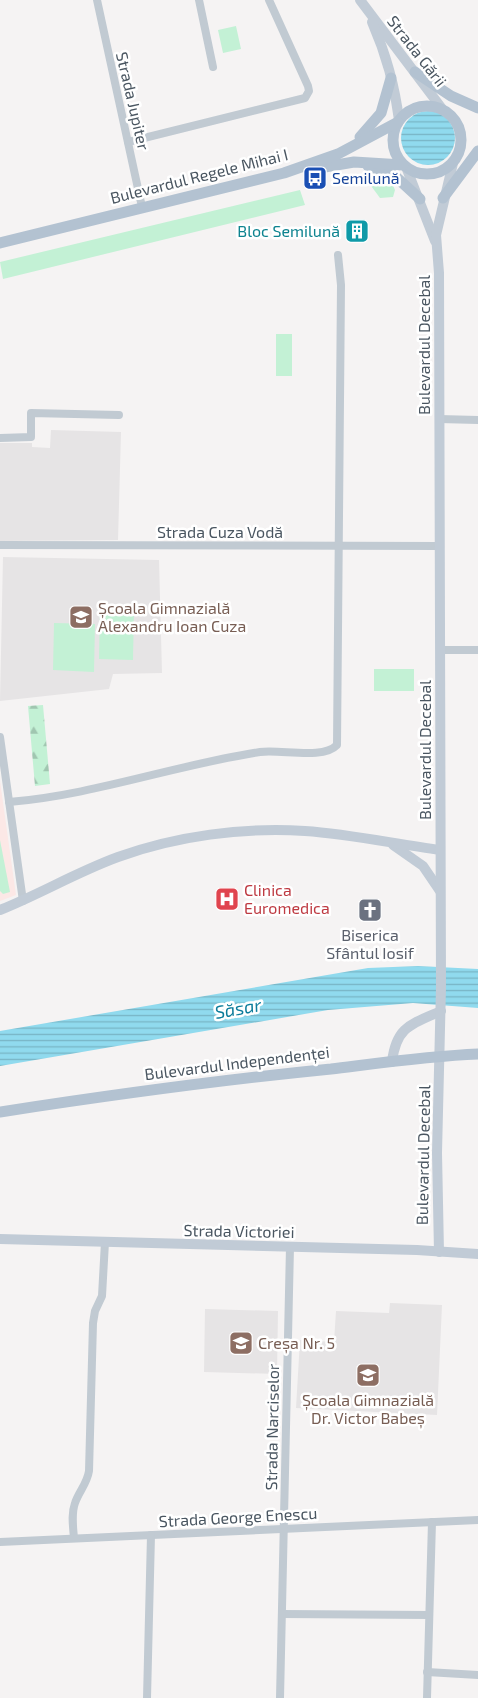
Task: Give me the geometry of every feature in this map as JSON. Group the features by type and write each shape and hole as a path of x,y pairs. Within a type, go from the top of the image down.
{"main road":[{"path":"415,72 451,96 478,108"},
{"path":"348,149 374,123 381,113 392,78"},
{"path":"478,112 445,111 424,106 414,108 398,121 393,132 396,156 404,166 417,173 430,175 443,171 455,160 478,145"},
{"path":"445,111 454,119 462,137 455,160"},
{"name":"Bulevardul Regele Mihai I","path":"0,243 284,173 348,149 398,121"},
{"path":"443,198 478,151"},
{"path":"284,173 354,162 404,166"},
{"path":"354,162 395,176 420,199"},
{"name":"Bulevardul Independenței","path":"0,1112 145,1090 440,1056 478,1054"}],"street":[{"name":"Strada Jupiter","path":"97,0 142,208"},
{"path":"199,0 213,67"},
{"path":"128,142 305,98 309,90 308,86 270,0"},
{"name":"Strada Gării","path":"360,0 445,111"},
{"name":"Strada Gării","path":"367,10 386,56 392,78 398,121"},
{"name":"Bulevardul Decebal","path":"439,1252 437,1152 441,1011 440,546 438,249 436,236 443,198 455,160"},
{"name":"Bulevardul Decebal","path":"404,166 420,199 438,249"},
{"path":"9,802 52,798 216,759 265,751 326,753 337,746 339,739 342,285 338,255"},
{"path":"0,438 31,437 31,413 119,415"},
{"path":"439,419 478,420"},
{"name":"Strada Cuza Vodă","path":"0,545 440,546"},
{"path":"440,650 478,650"},
{"path":"0,737 23,901"},
{"path":"0,910 117,857 144,848 195,838 247,832 289,830 440,850"},
{"path":"388,842 424,866 440,892"},
{"path":"392,1062 394,1047 406,1027 415,1021 441,1011"},
{"name":"Strada Victoriei","path":"0,1239 478,1254"},
{"path":"74,1538 74,1505 86,1485 89,1471 93,1323 95,1311 102,1296 104,1242"},
{"name":"Strada Narciselor","path":"280,1698 290,1247"},
{"name":"Strada George Enescu","path":"0,1542 478,1520"},
{"path":"427,1698 432,1522"},
{"path":"147,1698 151,1535"},
{"path":"282,1614 429,1615"},
{"path":"427,1672 478,1675"}],"shaded area":[{"path":"51,430 121,432 118,540 0,541 0,443 32,443 32,447 50,448"},
{"name":"Școala Gimnazială Alexandru Ioan Cuza","path":"3,557 159,560 162,673 113,674 109,689 0,701"},
{"path":"0,781 16,895 0,901"},
{"name":"Școala Gimnazială Dr. Victor Babeș","path":"390,1303 442,1305 437,1415 296,1408 300,1340 334,1342 336,1311 389,1313"},
{"name":"Creșa Nr. 5","path":"205,1309 278,1311 277,1374 204,1372"}],"green space":[{"path":"236,26 241,49 223,53 218,30"},
{"path":"366,179 386,180 392,183 395,190 393,197 380,198"},
{"path":"300,190 305,205 3,279 0,262"},
{"path":"276,334 292,334 292,376 276,376"},
{"path":"100,607 134,608 133,660 99,659"},
{"path":"54,623 95,624 94,672 53,670"},
{"path":"374,669 414,669 414,691 374,691"},
{"path":"43,705 50,784 35,786 28,706"},
{"path":"0,840 10,892 3,894 0,891"}],"water":[{"path":"428,111 438,113 447,119 453,128 455,138 453,148 447,157 438,163 428,165 418,163 409,157 403,148 401,138 403,128 409,119 418,113"},
{"name":"Săsar","path":"418,966 478,969 478,1008 413,1003 328,1010 0,1066 0,1031 368,968"}],"place":[{"name":"Semilună","path":"315,178"},
{"name":"Bloc Semilună","path":"357,231"},
{"name":"Școala Gimnazială Alexandru Ioan Cuza","path":"81,617"},
{"name":"Clinica Euromedica","path":"227,899"},
{"name":"Biserica Sfântul Iosif","path":"370,910"},
{"name":"Creșa Nr. 5","path":"241,1343"},
{"name":"Școala Gimnazială Dr. Victor Babeș","path":"368,1375"}]}
